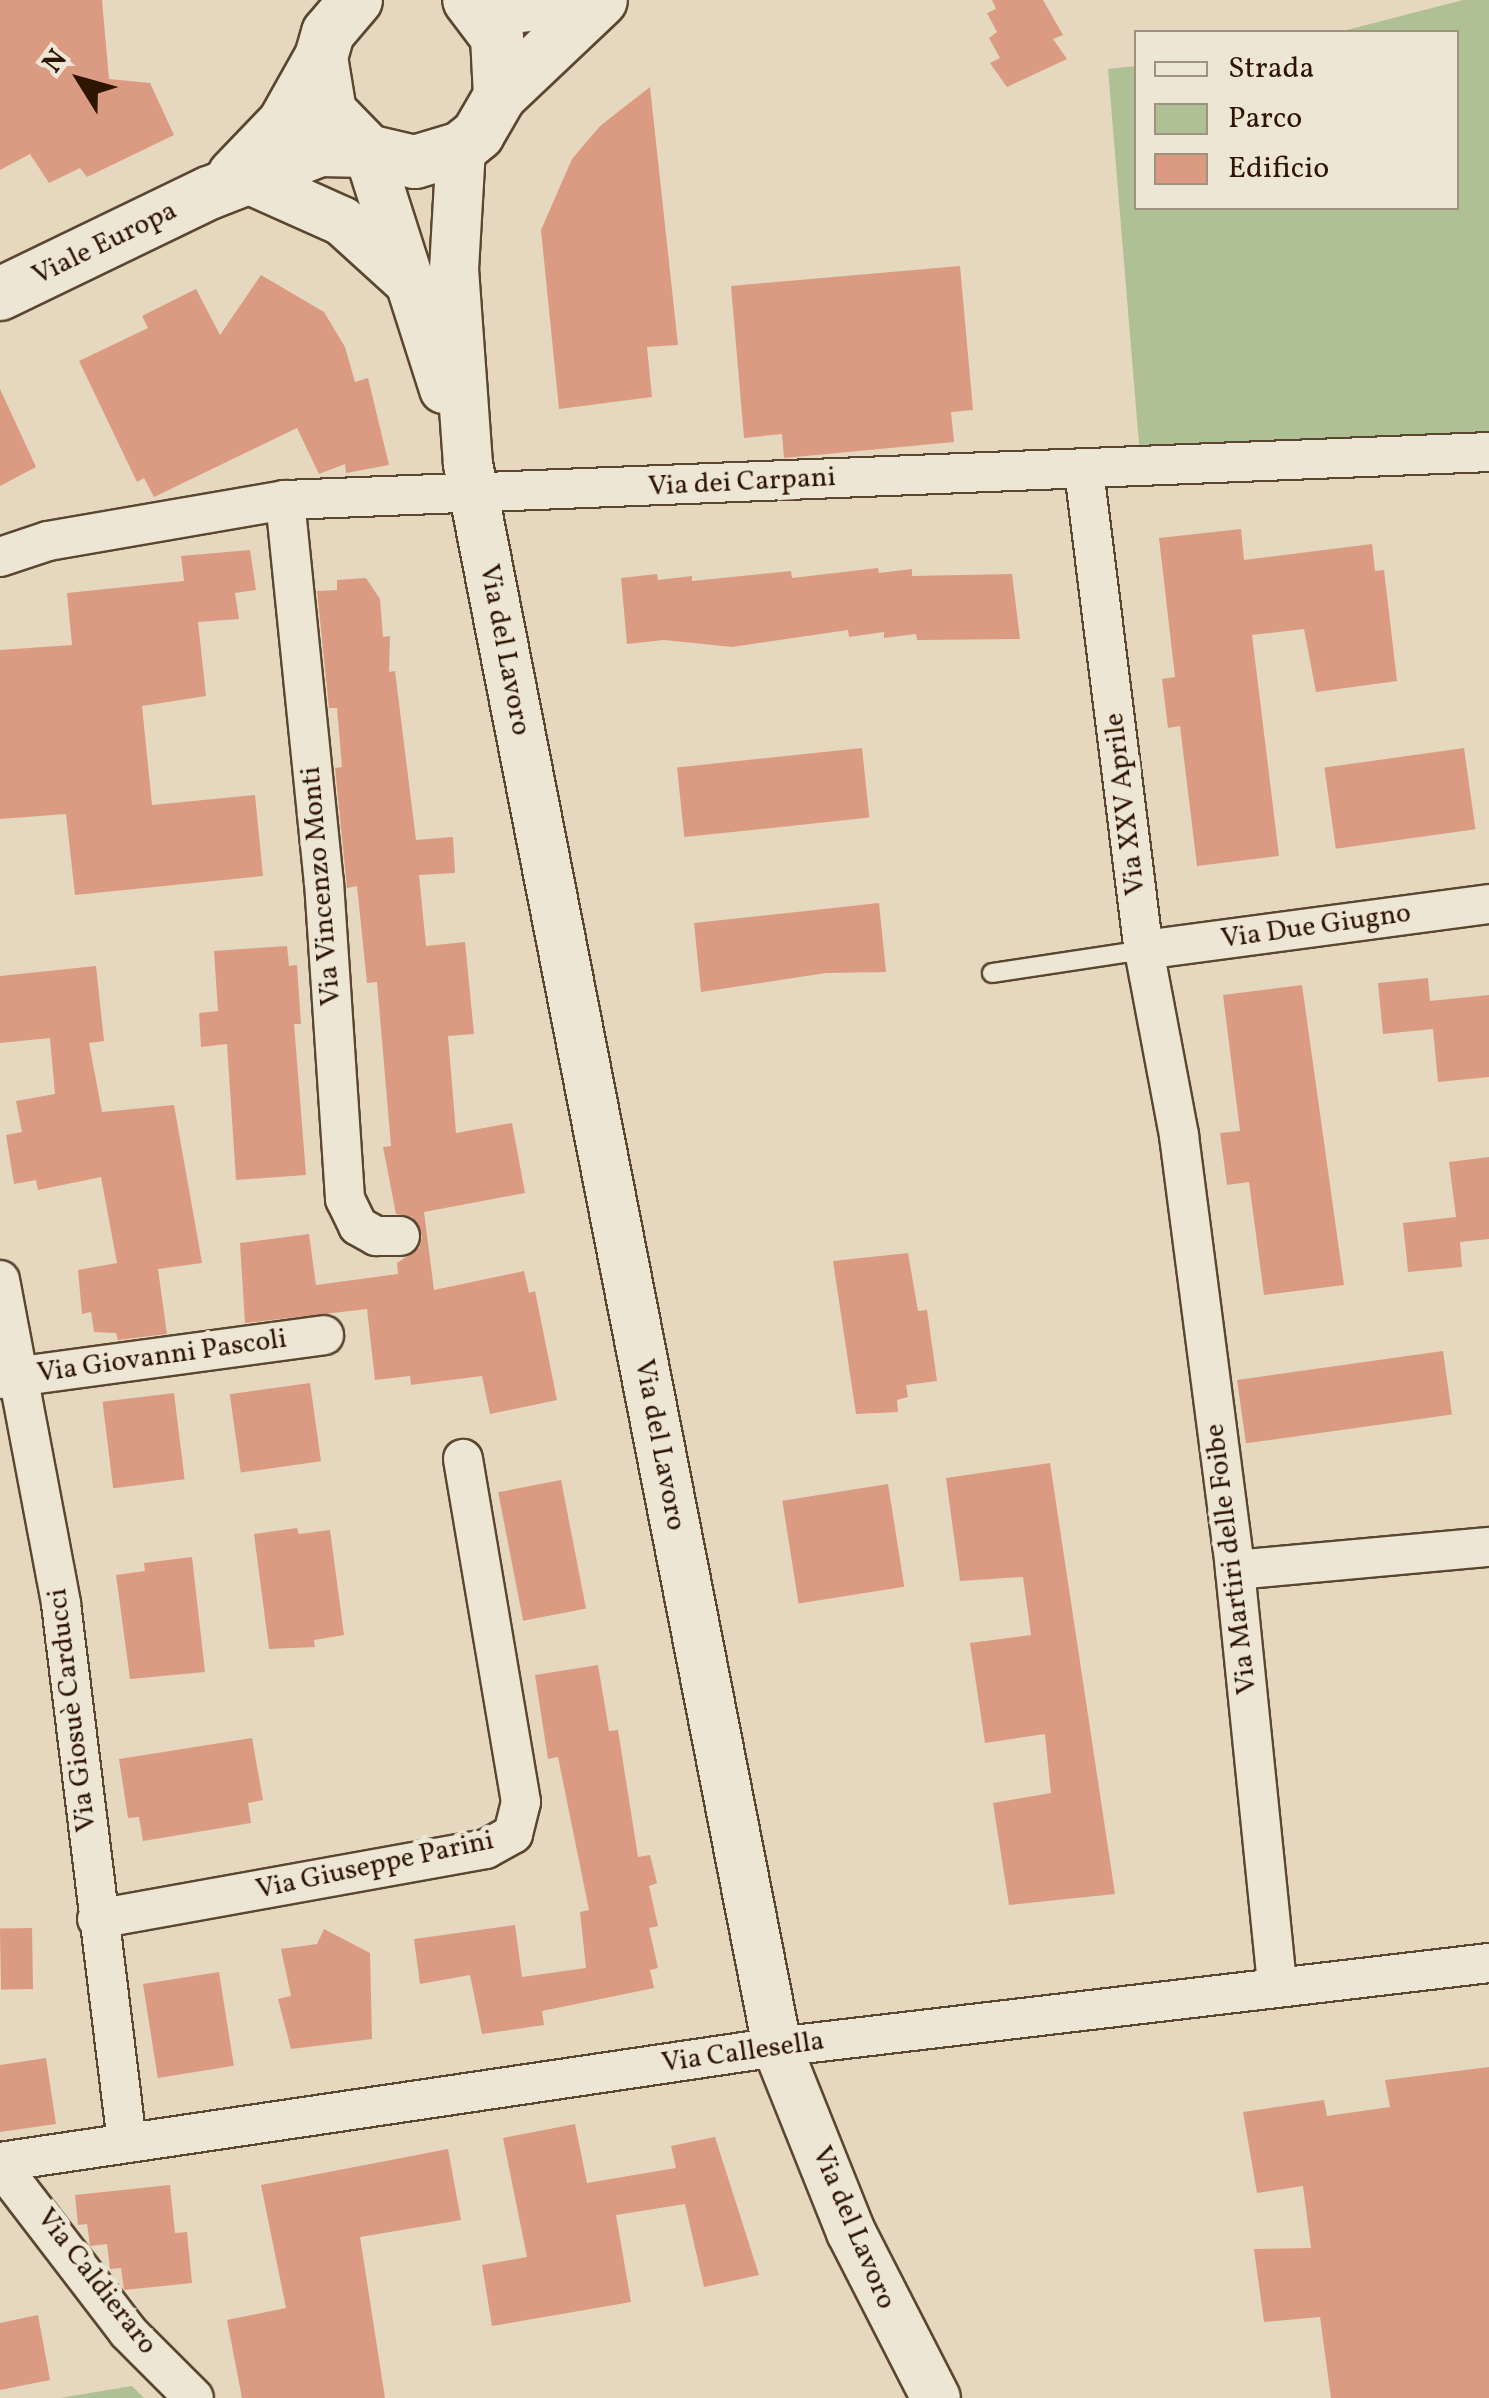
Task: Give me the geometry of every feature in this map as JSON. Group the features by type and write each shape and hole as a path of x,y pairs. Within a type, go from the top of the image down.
{"main road":[{"path":"475,5 569,0"},
{"path":"460,148 478,134 500,96 601,0"},
{"path":"475,5 497,37 500,96"},
{"path":"341,17 330,112 368,151"},
{"name":"Viale Europa","path":"228,186 272,138 341,17"},
{"name":"Viale Europa","path":"0,294 228,186 320,150 368,151 414,162 460,148"}],"street":[{"name":"Via del Lavoro","path":"460,148 454,269 471,480"},
{"name":"Via del Lavoro","path":"368,151 471,480 777,2047 859,2250 936,2398"},
{"path":"228,186 342,220 410,284"},
{"name":"Via dei Carpani","path":"0,557 48,540 285,500 471,480 1084,471 1489,452"},
{"name":"Via XXV Aprile","path":"1084,471 1144,950 1179,1136"},
{"name":"Via Vincenzo Monti","path":"285,500 324,882 345,1199 358,1226 400,1236"},
{"name":"Via Due Giugno","path":"1144,950 1489,904"},
{"name":"Via Martiri delle Foibe","path":"1179,1136 1234,1570 1277,1984"},
{"name":"Via Giosuè Carducci","path":"0,1280 11,1378 61,1604 97,1919 128,2142"},
{"name":"Via Giovanni Pascoli","path":"11,1378 324,1336"},
{"name":"Via Giuseppe Parini","path":"97,1919 486,1850 512,1834 521,1802 464,1459"},
{"path":"1234,1570 1489,1547"},
{"name":"Via Callesella","path":"0,2163 777,2047 1277,1984 1489,1963"},
{"name":"Via Caldieraro","path":"0,2163 128,2332 194,2398"}],"lane":[{"path":"992,973 1144,950"}],"green space":[{"path":"1463,0 1489,0 1489,451 1140,456 1108,69 1134,66 1134,210 1459,210 1459,30 1347,30"},
{"path":"132,2386 144,2398 60,2398"}],"building":[{"path":"0,0 102,0 109,79 150,83 174,135 87,177 80,168 49,183 30,154 0,170"},
{"path":"992,0 1043,0 1063,35 1053,39 1067,59 1007,87 990,63 1000,58 989,38 997,32 987,13 996,9"},
{"path":"650,87 678,345 647,347 652,397 559,409 541,230 572,159 600,126"},
{"path":"960,266 973,410 951,412 954,442 784,458 782,434 744,438 731,286"},
{"path":"261,275 324,312 345,347 355,382 368,378 389,465 346,473 345,464 319,474 297,428 154,497 144,478 137,482 79,361 148,328 142,316 196,289 220,335"},
{"path":"0,389 36,467 0,486"},
{"path":"1241,529 1244,560 1372,544 1375,571 1384,570 1397,681 1316,692 1304,629 1252,635 1279,856 1197,866 1180,726 1168,728 1162,679 1175,677 1159,538"},
{"path":"250,550 256,590 235,593 239,619 198,622 206,696 142,706 152,805 255,795 263,876 75,895 66,814 0,819 0,650 72,645 67,593 184,581 181,556"},
{"path":"878,568 879,573 912,569 912,576 1012,574 1020,639 917,640 916,634 884,638 884,632 849,637 848,630 732,647 664,640 627,644 621,578 657,574 658,580 692,576 692,581 791,571 792,578"},
{"path":"366,578 380,599 383,637 390,636 389,672 395,671 416,840 453,837 455,873 419,875 426,946 465,942 474,1034 448,1036 456,1133 512,1123 525,1193 424,1212 434,1290 524,1271 529,1293 535,1291 557,1400 490,1414 482,1376 411,1385 410,1376 375,1380 367,1309 245,1323 240,1243 309,1234 316,1285 398,1274 397,1263 419,1248 422,1237 412,1217 396,1214 383,1147 391,1146 377,982 367,983 357,886 347,888 335,768 342,767 337,708 329,708 317,591 337,590 337,580"},
{"path":"862,748 869,818 684,837 677,767"},
{"path":"1464,748 1475,829 1336,849 1324,768"},
{"path":"879,903 886,972 826,973 701,992 694,923"},
{"path":"287,946 289,966 297,965 301,1024 294,1024 306,1175 236,1180 227,1044 201,1047 199,1013 218,1011 214,951"},
{"path":"96,966 104,1041 89,1043 102,1112 174,1105 202,1263 158,1269 167,1334 118,1340 116,1333 94,1332 91,1312 82,1314 78,1270 117,1263 101,1177 38,1190 36,1180 14,1184 6,1135 22,1132 16,1101 55,1094 50,1038 0,1043 0,976"},
{"path":"1428,978 1430,1001 1489,995 1489,1077 1438,1082 1433,1029 1383,1034 1378,983"},
{"path":"1302,985 1344,1285 1264,1295 1249,1182 1227,1185 1220,1133 1240,1131 1223,995"},
{"path":"1489,1157 1489,1239 1460,1242 1462,1267 1408,1272 1403,1223 1456,1217 1449,1162"},
{"path":"908,1253 918,1311 927,1310 937,1381 906,1385 908,1397 897,1400 898,1412 856,1414 833,1261"},
{"path":"1443,1351 1452,1414 1246,1443 1237,1380"},
{"path":"310,1383 321,1461 241,1473 230,1394"},
{"path":"174,1393 185,1479 113,1488 103,1402"},
{"path":"1050,1463 1115,1894 1009,1905 993,1803 1051,1793 1045,1734 985,1743 970,1643 1031,1635 1023,1577 960,1581 946,1478"},
{"path":"561,1480 586,1609 523,1621 498,1492"},
{"path":"888,1484 904,1587 799,1603 782,1501"},
{"path":"297,1528 299,1534 330,1530 344,1635 314,1640 315,1647 269,1649 254,1534"},
{"path":"192,1557 205,1672 130,1679 116,1575 145,1571 144,1563"},
{"path":"598,1665 609,1731 618,1730 638,1857 650,1855 657,1883 649,1886 658,1926 649,1928 658,1968 650,1970 654,1988 542,2011 544,2025 482,2034 470,1975 420,1984 414,1939 515,1925 522,1977 586,1968 580,1912 589,1910 558,1757 548,1759 535,1675"},
{"path":"252,1738 263,1800 248,1803 251,1823 143,1841 139,1817 128,1818 119,1759"},
{"path":"32,1928 33,1989 1,1990 0,1929"},
{"path":"324,1929 370,1953 372,2039 291,2049 278,1999 291,1996 281,1949 317,1944"},
{"path":"219,1972 234,2066 158,2078 143,1984"},
{"path":"46,2058 56,2124 0,2132 0,2065"},
{"path":"1489,2067 1489,2398 1331,2398 1320,2317 1264,2322 1254,2249 1311,2248 1303,2186 1257,2193 1243,2112 1324,2100 1327,2116 1390,2107 1385,2080"},
{"path":"575,2124 587,2183 676,2168 671,2146 715,2137 759,2275 704,2287 685,2204 616,2215 631,2302 492,2326 482,2265 527,2257 503,2138"},
{"path":"448,2149 461,2220 360,2237 385,2398 242,2398 227,2320 286,2308 261,2185"},
{"path":"170,2185 175,2233 187,2232 192,2283 124,2290 121,2268 110,2269 107,2244 90,2246 87,2224 78,2225 75,2195"},
{"path":"38,2315 50,2380 0,2390 0,2323"}]}
